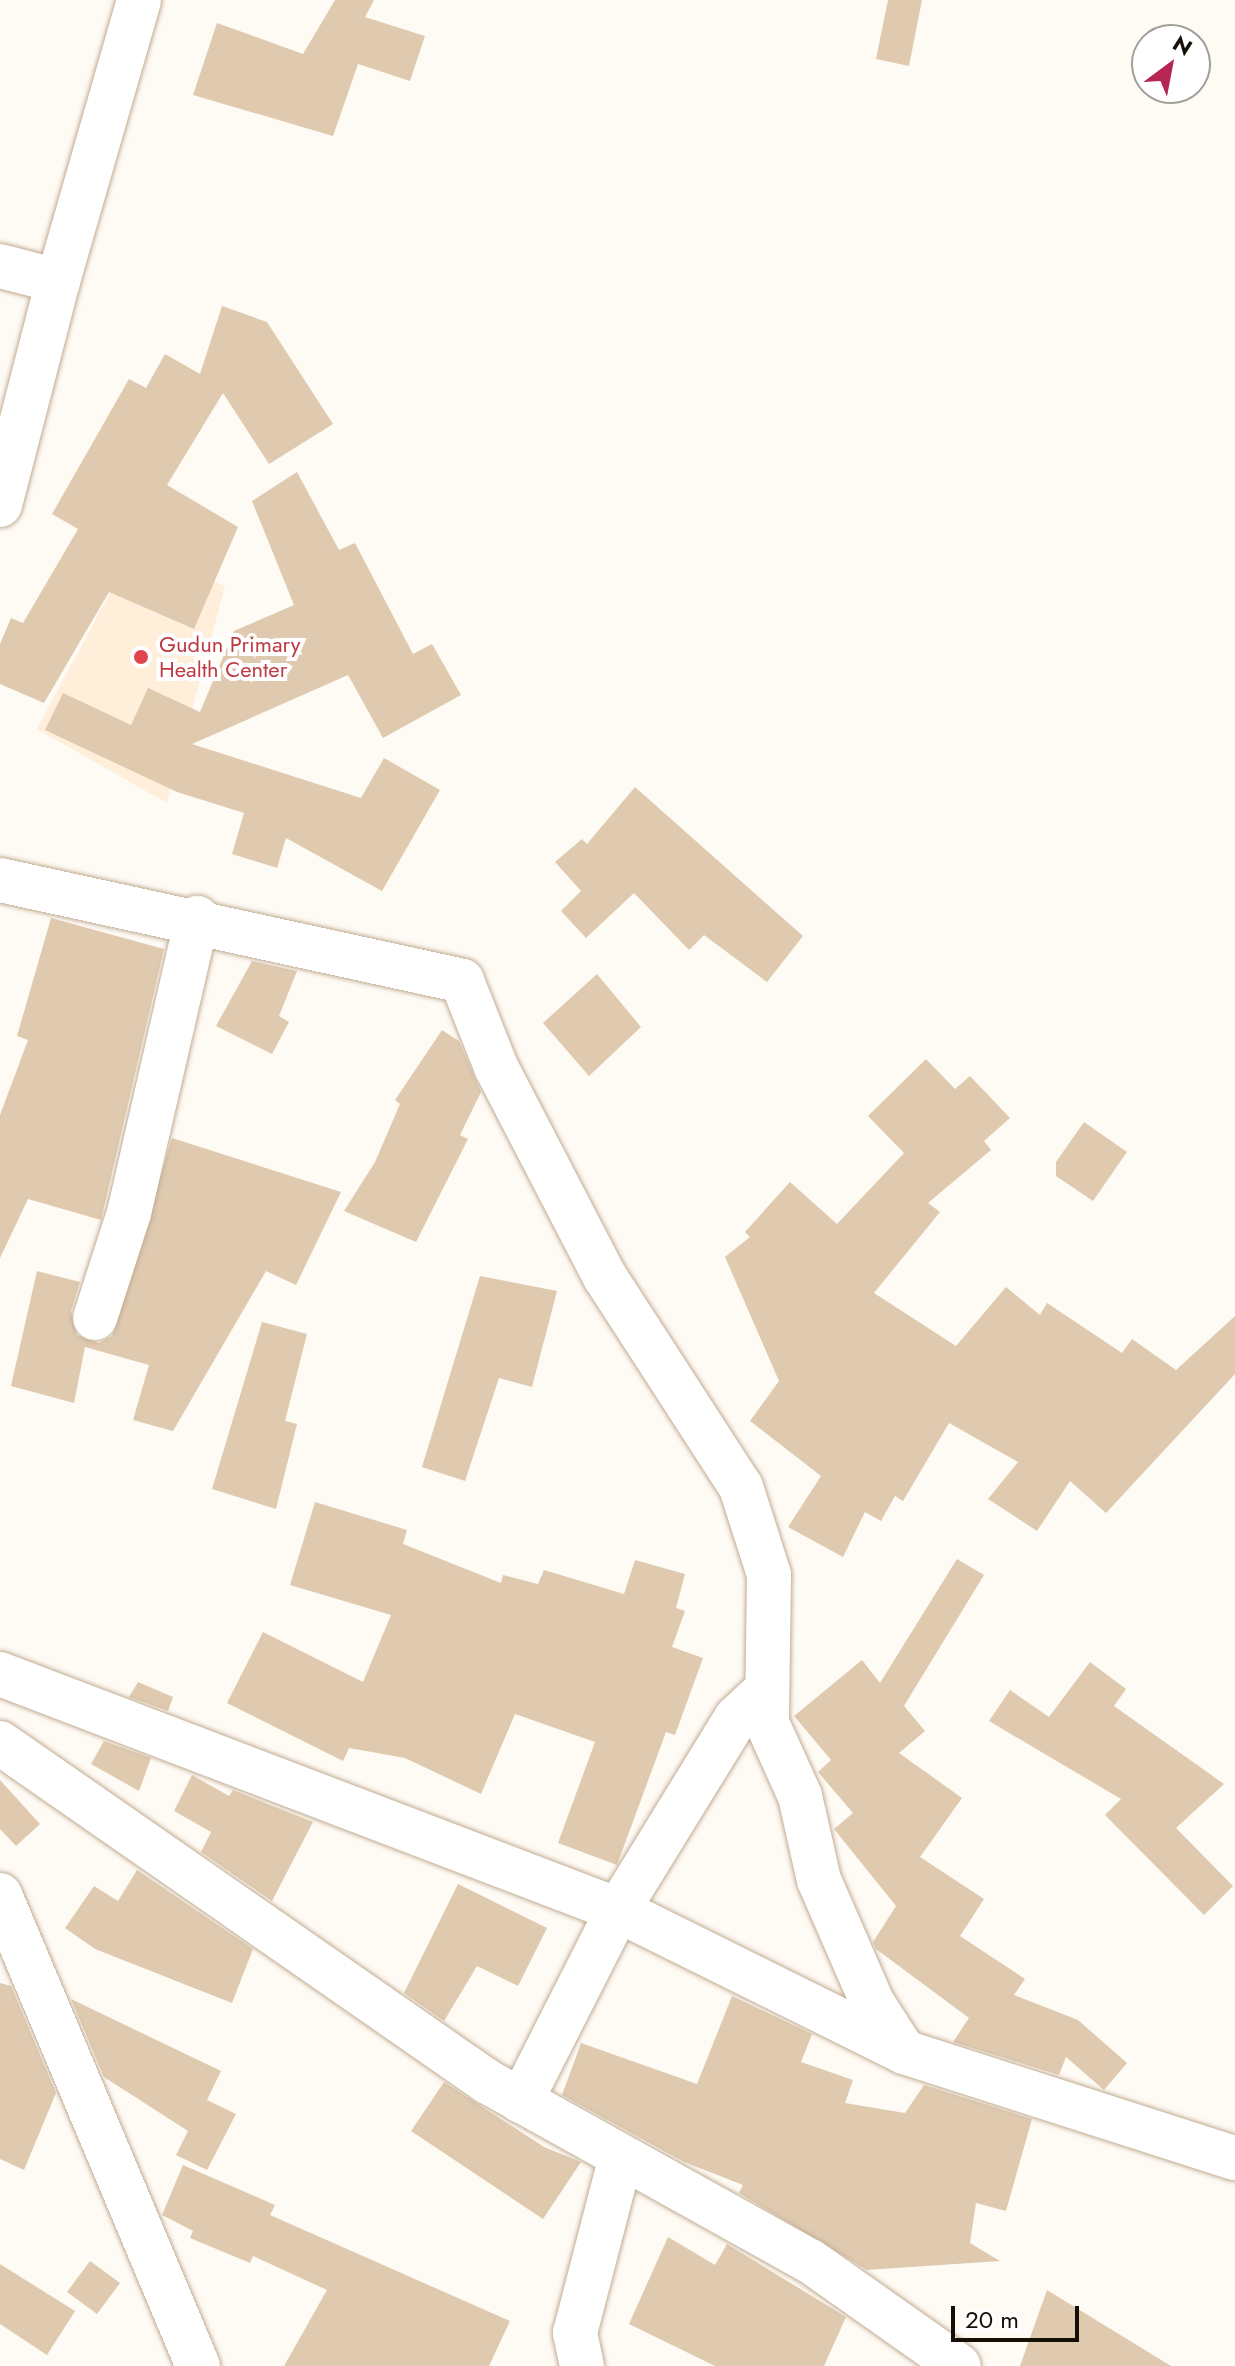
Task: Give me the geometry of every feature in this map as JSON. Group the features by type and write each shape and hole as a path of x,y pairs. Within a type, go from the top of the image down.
{"street":[{"path":"0,505 58,281 139,0"},
{"path":"0,266 58,281"},
{"path":"0,880 197,918 462,981 496,1067 605,1277 741,1487 769,1575 764,1692 767,1723 800,1796 819,1880 872,2002 904,2052"},
{"path":"95,1318 129,1213 197,918"},
{"path":"0,1674 618,1910 904,2052 1235,2158"},
{"path":"521,2101 618,1910 736,1718 764,1692"},
{"path":"0,1743 521,2101 620,2160 810,2261 959,2366"},
{"path":"0,1895 198,2366"},
{"path":"582,2366 575,2333 620,2160"}],"shaded area":[{"name":"Gudun Primary Health Center","path":"134,548 225,586 167,803 37,729"}],"building":[{"path":"335,0 374,0 365,17 425,36 410,81 358,64 333,136 193,95 217,23 303,54"},
{"path":"888,0 922,0 909,66 876,59"},
{"path":"222,306 267,322 333,424 269,464 223,393 167,485 238,527 194,629 109,592 44,703 0,684 0,644 11,618 23,623 78,529 52,514 129,379 146,388 165,354 200,374"},
{"path":"297,472 339,550 355,543 413,654 432,644 461,695 383,738 348,675 192,744 361,798 384,758 440,790 382,891 286,838 277,868 232,854 244,813 177,792 45,730 63,693 131,725 148,688 200,712 234,631 294,605 252,501"},
{"path":"635,787 803,936 767,982 704,935 689,950 634,893 586,938 561,911 581,891 555,862 582,839 587,844"},
{"path":"51,918 164,949 101,1220 28,1199 0,1258 0,1115 28,1040 17,1036"},
{"path":"252,961 297,971 279,1016 289,1022 272,1054 216,1026"},
{"path":"597,974 641,1027 589,1076 543,1023"},
{"path":"442,1030 459,1041 481,1092 460,1135 468,1139 416,1242 344,1211 375,1162 400,1104 395,1100"},
{"path":"926,1059 955,1089 970,1076 1010,1118 984,1141 991,1150 928,1203 940,1212 874,1293 956,1346 1006,1287 1040,1315 1047,1303 1122,1353 1132,1339 1176,1370 1235,1316 1235,1374 1106,1513 1070,1481 1037,1531 988,1499 1018,1462 949,1423 903,1501 895,1496 881,1521 865,1512 843,1557 788,1527 821,1476 750,1421 779,1381 725,1257 750,1237 745,1232 790,1182 837,1224 904,1153 868,1116"},
{"path":"1084,1122 1127,1152 1093,1201 1056,1176 1056,1162"},
{"path":"172,1138 341,1192 296,1285 266,1271 173,1431 133,1420 149,1365 85,1347 74,1403 11,1386 37,1271 80,1282 71,1311 77,1335 99,1343 112,1336"},
{"path":"480,1276 557,1291 532,1387 499,1378 465,1481 422,1467"},
{"path":"262,1322 307,1334 285,1421 297,1424 276,1509 212,1489"},
{"path":"315,1502 407,1530 403,1544 501,1583 503,1575 538,1584 544,1570 624,1594 635,1560 685,1574 676,1608 685,1611 672,1647 703,1658 675,1735 666,1732 617,1865 558,1843 595,1742 515,1714 481,1794 405,1758 349,1748 343,1761 227,1703 263,1632 363,1682 391,1615 290,1585"},
{"path":"957,1559 984,1575 904,1706 925,1731 899,1753 962,1798 920,1857 984,1899 960,1936 1025,1979 1014,1995 1078,2020 1127,2063 1104,2090 1066,2057 1059,2075 953,2042 969,2018 876,1949 873,1942 896,1906 834,1829 853,1813 818,1772 831,1760 794,1716 862,1660 880,1683"},
{"path":"1090,1662 1126,1689 1114,1706 1224,1784 1176,1828 1233,1886 1204,1915 1105,1815 1121,1799 989,1721 1010,1690 1049,1717"},
{"path":"138,1682 173,1697 168,1711 129,1697"},
{"path":"104,1741 151,1758 139,1791 91,1764"},
{"path":"192,1775 229,1796 233,1790 313,1822 272,1901 201,1852 211,1832 174,1811"},
{"path":"0,1780 40,1824 16,1846 0,1829"},
{"path":"137,1870 253,1949 232,2003 95,1949 65,1928 94,1886 118,1901"},
{"path":"458,1884 547,1928 518,1986 477,1966 444,2021 404,1993"},
{"path":"0,1983 11,1986 56,2093 24,2170 0,2159"},
{"path":"732,1996 812,2034 801,2062 853,2080 845,2103 905,2113 924,2085 1032,2119 1006,2211 976,2203 970,2243 1000,2261 867,2270 739,2193 743,2185 684,2162 562,2095 581,2043 697,2084"},
{"path":"71,1999 221,2071 207,2100 236,2114 207,2170 176,2155 188,2131 104,2077"},
{"path":"444,2082 544,2147 581,2162 543,2219 411,2131"},
{"path":"183,2165 275,2205 270,2215 510,2321 489,2366 284,2366 327,2290 253,2256 250,2263 190,2238 193,2231 162,2215"},
{"path":"668,2237 715,2265 727,2244 846,2317 824,2366 715,2366 629,2324"},
{"path":"90,2261 120,2283 97,2314 67,2292"},
{"path":"0,2264 75,2311 47,2355 0,2324"},
{"path":"1047,2290 1171,2366 1020,2366"}],"place":[{"name":"Gudun Primary Health Center","path":"141,657"}]}
